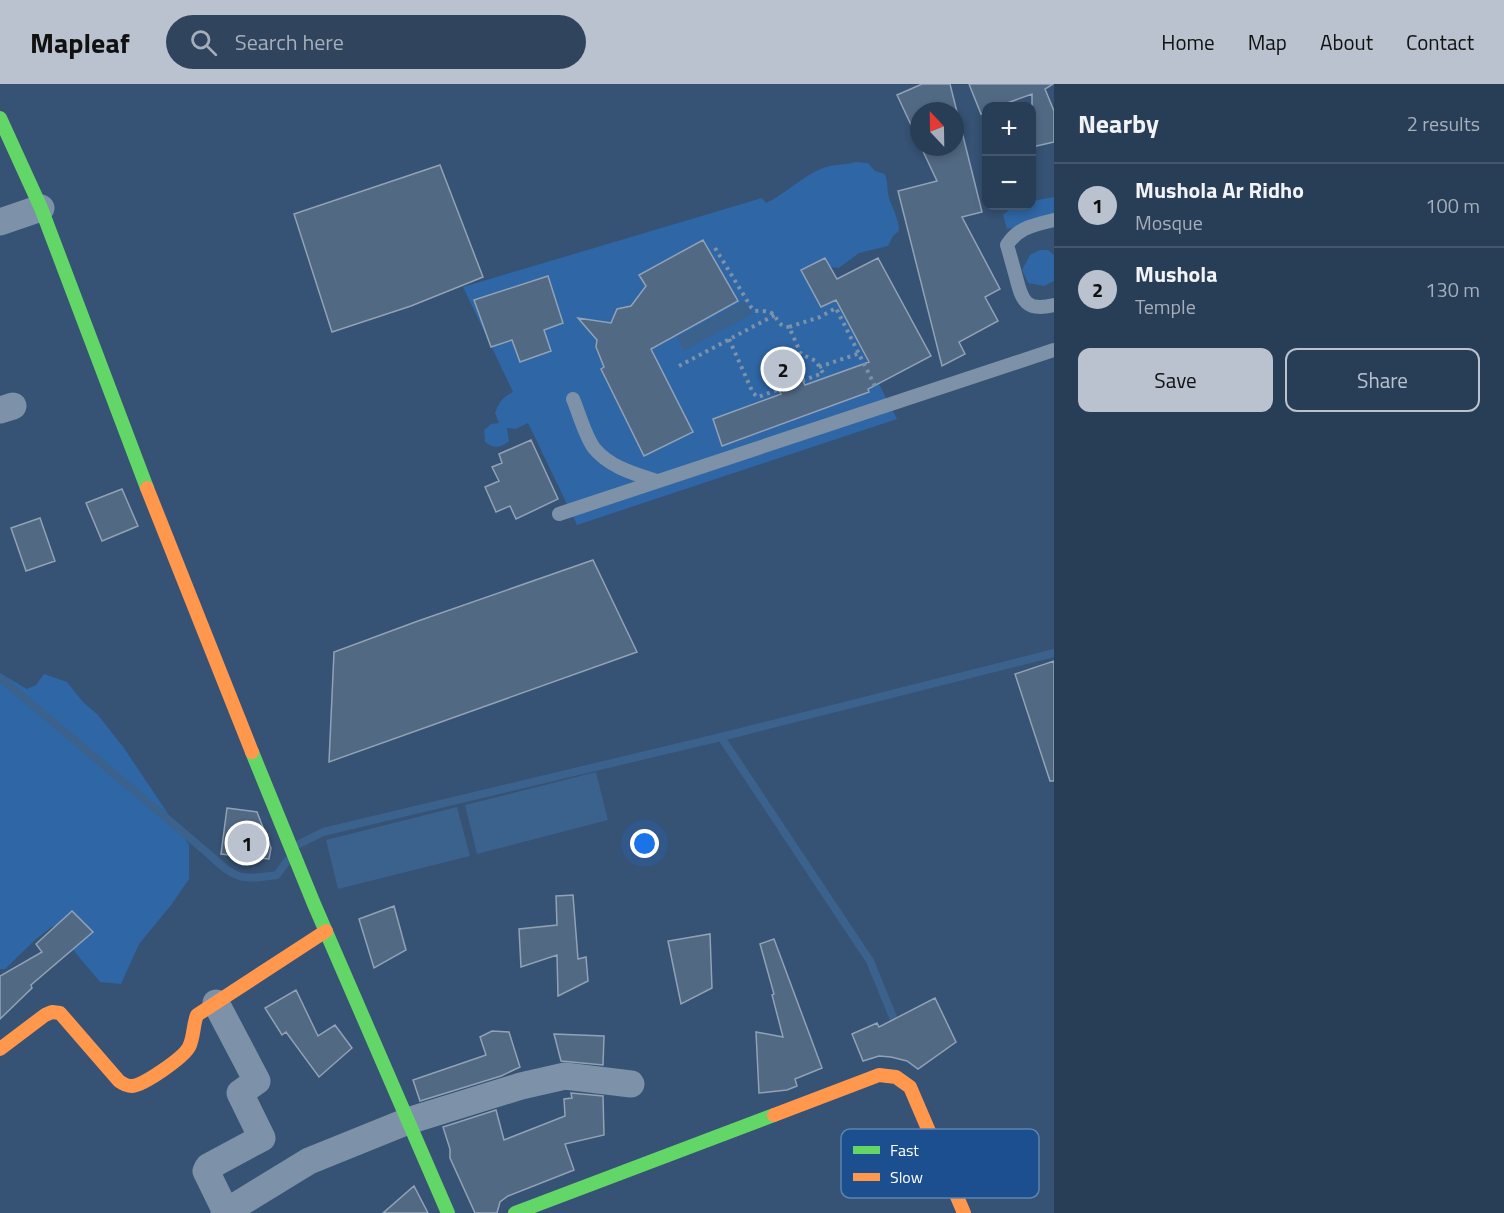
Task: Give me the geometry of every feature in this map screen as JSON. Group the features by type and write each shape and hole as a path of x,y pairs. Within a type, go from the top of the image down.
{"street":[{"path":"0,118 41,208 165,536 292,849 448,1213"},
{"path":"0,222 41,208"},
{"path":"0,1049 45,1015 52,1012 60,1013 118,1081 126,1086 136,1085 183,1056 189,1047 192,1025 197,1015 326,931"},
{"path":"216,1003 257,1081 240,1093 268,1147 208,1167 206,1171 225,1213 309,1161 408,1121 540,1081 565,1076 631,1084"},
{"path":"515,1213 879,1075 902,1078 910,1087 928,1129"},
{"path":"958,1198 964,1213"}],"lane":[{"path":"1054,220 1023,228 1012,236 1007,245 1022,299 1031,306 1043,308 1054,305"},
{"path":"559,514 1054,350"},
{"path":"573,399 594,447 629,473 657,481"}],"path":[{"path":"715,248 751,307 755,311 767,310 775,315 780,324 789,327 820,317 836,308 884,405"},
{"path":"679,366 775,315"},
{"path":"729,339 753,393 758,397 823,373 812,358 801,354 789,327"},
{"path":"819,367 860,353"}],"shaded area":[{"path":"856,162 868,163 875,171 885,174 889,198 899,231 893,236 888,246 859,253 839,268 825,267 817,270 806,280 821,307 836,300 860,338 858,343 897,419 577,525 528,423 516,429 507,428 509,441 503,445 494,447 485,442 484,430 491,424 499,423 495,413 504,398 513,392 463,287 762,198 766,203 815,171"},
{"path":"1054,197 1054,218 1007,229 1003,215 1009,210 1036,210 1036,200"},
{"path":"1040,250 1048,250 1054,255 1054,281 1044,286 1028,283 1022,270 1030,255"},
{"path":"744,301 752,314 684,351 677,337"},
{"path":"0,673 27,689 36,685 44,674 67,682 83,702 98,715 124,748 189,845 189,879 139,944 121,984 100,982 53,926 5,969 0,969"},
{"path":"596,772 608,820 477,854 465,805"},
{"path":"457,807 470,856 338,889 326,840"}],"building":[{"path":"922,84 950,84 954,102 910,102 910,123 897,95"},
{"path":"969,84 1053,84 1045,89 1054,111 1054,142 1036,146 1036,102 1032,102 1032,94 1010,102 982,102 981,114"},
{"path":"964,140 982,212 962,217 1000,289 985,297 998,321 959,342 965,354 942,366 898,191 937,181 925,156 964,156"},
{"path":"440,165 483,277 411,306 332,332 294,214"},
{"path":"703,240 738,301 651,349 693,432 644,456 601,369 604,367 596,347 597,340 578,318 611,323 617,309 631,306 646,286 639,275"},
{"path":"825,258 837,279 878,258 931,356 868,389 869,392 722,446 713,419 781,394 765,363 789,351 805,385 869,362 836,300 821,307 801,270"},
{"path":"548,276 563,323 544,330 551,351 520,362 512,340 491,347 474,300"},
{"path":"531,440 558,499 516,519 510,506 496,512 485,487 499,481 492,467 502,463 499,454"},
{"path":"122,489 138,526 102,541 86,503"},
{"path":"40,518 55,561 26,571 11,528"},
{"path":"593,560 637,652 329,762 334,652"},
{"path":"1054,661 1054,781 1050,781 1015,674"},
{"path":"227,808 257,812 271,848 269,859 221,854"},
{"path":"573,895 578,959 586,957 588,981 558,996 557,955 521,967 519,929 557,925 556,896"},
{"path":"394,906 406,950 374,968 359,919"},
{"path":"72,911 93,932 31,985 32,988 0,1019 0,976 42,952 36,944"},
{"path":"710,934 712,988 681,1004 668,941"},
{"path":"774,939 822,1068 795,1079 797,1086 787,1090 759,1093 756,1032 783,1037 760,944"},
{"path":"296,990 318,1036 335,1025 352,1048 319,1077 286,1032 282,1035 265,1008"},
{"path":"935,998 956,1042 918,1069 907,1061 891,1057 879,1056 863,1061 852,1034 877,1023 879,1027"},
{"path":"492,1031 509,1032 520,1067 501,1076 420,1101 413,1080 486,1055 480,1037"},
{"path":"554,1034 604,1036 603,1065 561,1061"},
{"path":"571,1093 603,1096 604,1135 565,1144 574,1170 508,1196 500,1202 497,1213 475,1213 450,1158 450,1149 443,1127 496,1110 504,1140 565,1116 564,1099 572,1098"},
{"path":"414,1186 428,1213 383,1213"}],"waterway":[{"path":"299,844 323,832 721,737 1054,653"},
{"path":"0,679 233,874 255,878 277,875 287,861"},
{"path":"721,737 870,961 897,1027"}],"traffic: fast":[{"path":"0,118 41,208 147,488"},
{"path":"252,752 314,904 448,1213"},
{"path":"515,1213 774,1115"}],"traffic: slow":[{"path":"147,488 252,752"},
{"path":"0,1049 45,1015 52,1012 60,1013 119,1081 128,1086 138,1084 163,1070 185,1052 191,1043 197,1015 326,931"},
{"path":"774,1115 879,1075 896,1077 910,1087 928,1129"},
{"path":"958,1198 964,1213"}],"place":[{"name":"Mushola","path":"783,369"},
{"name":"Mushola Ar Ridho","path":"247,843"}]}
